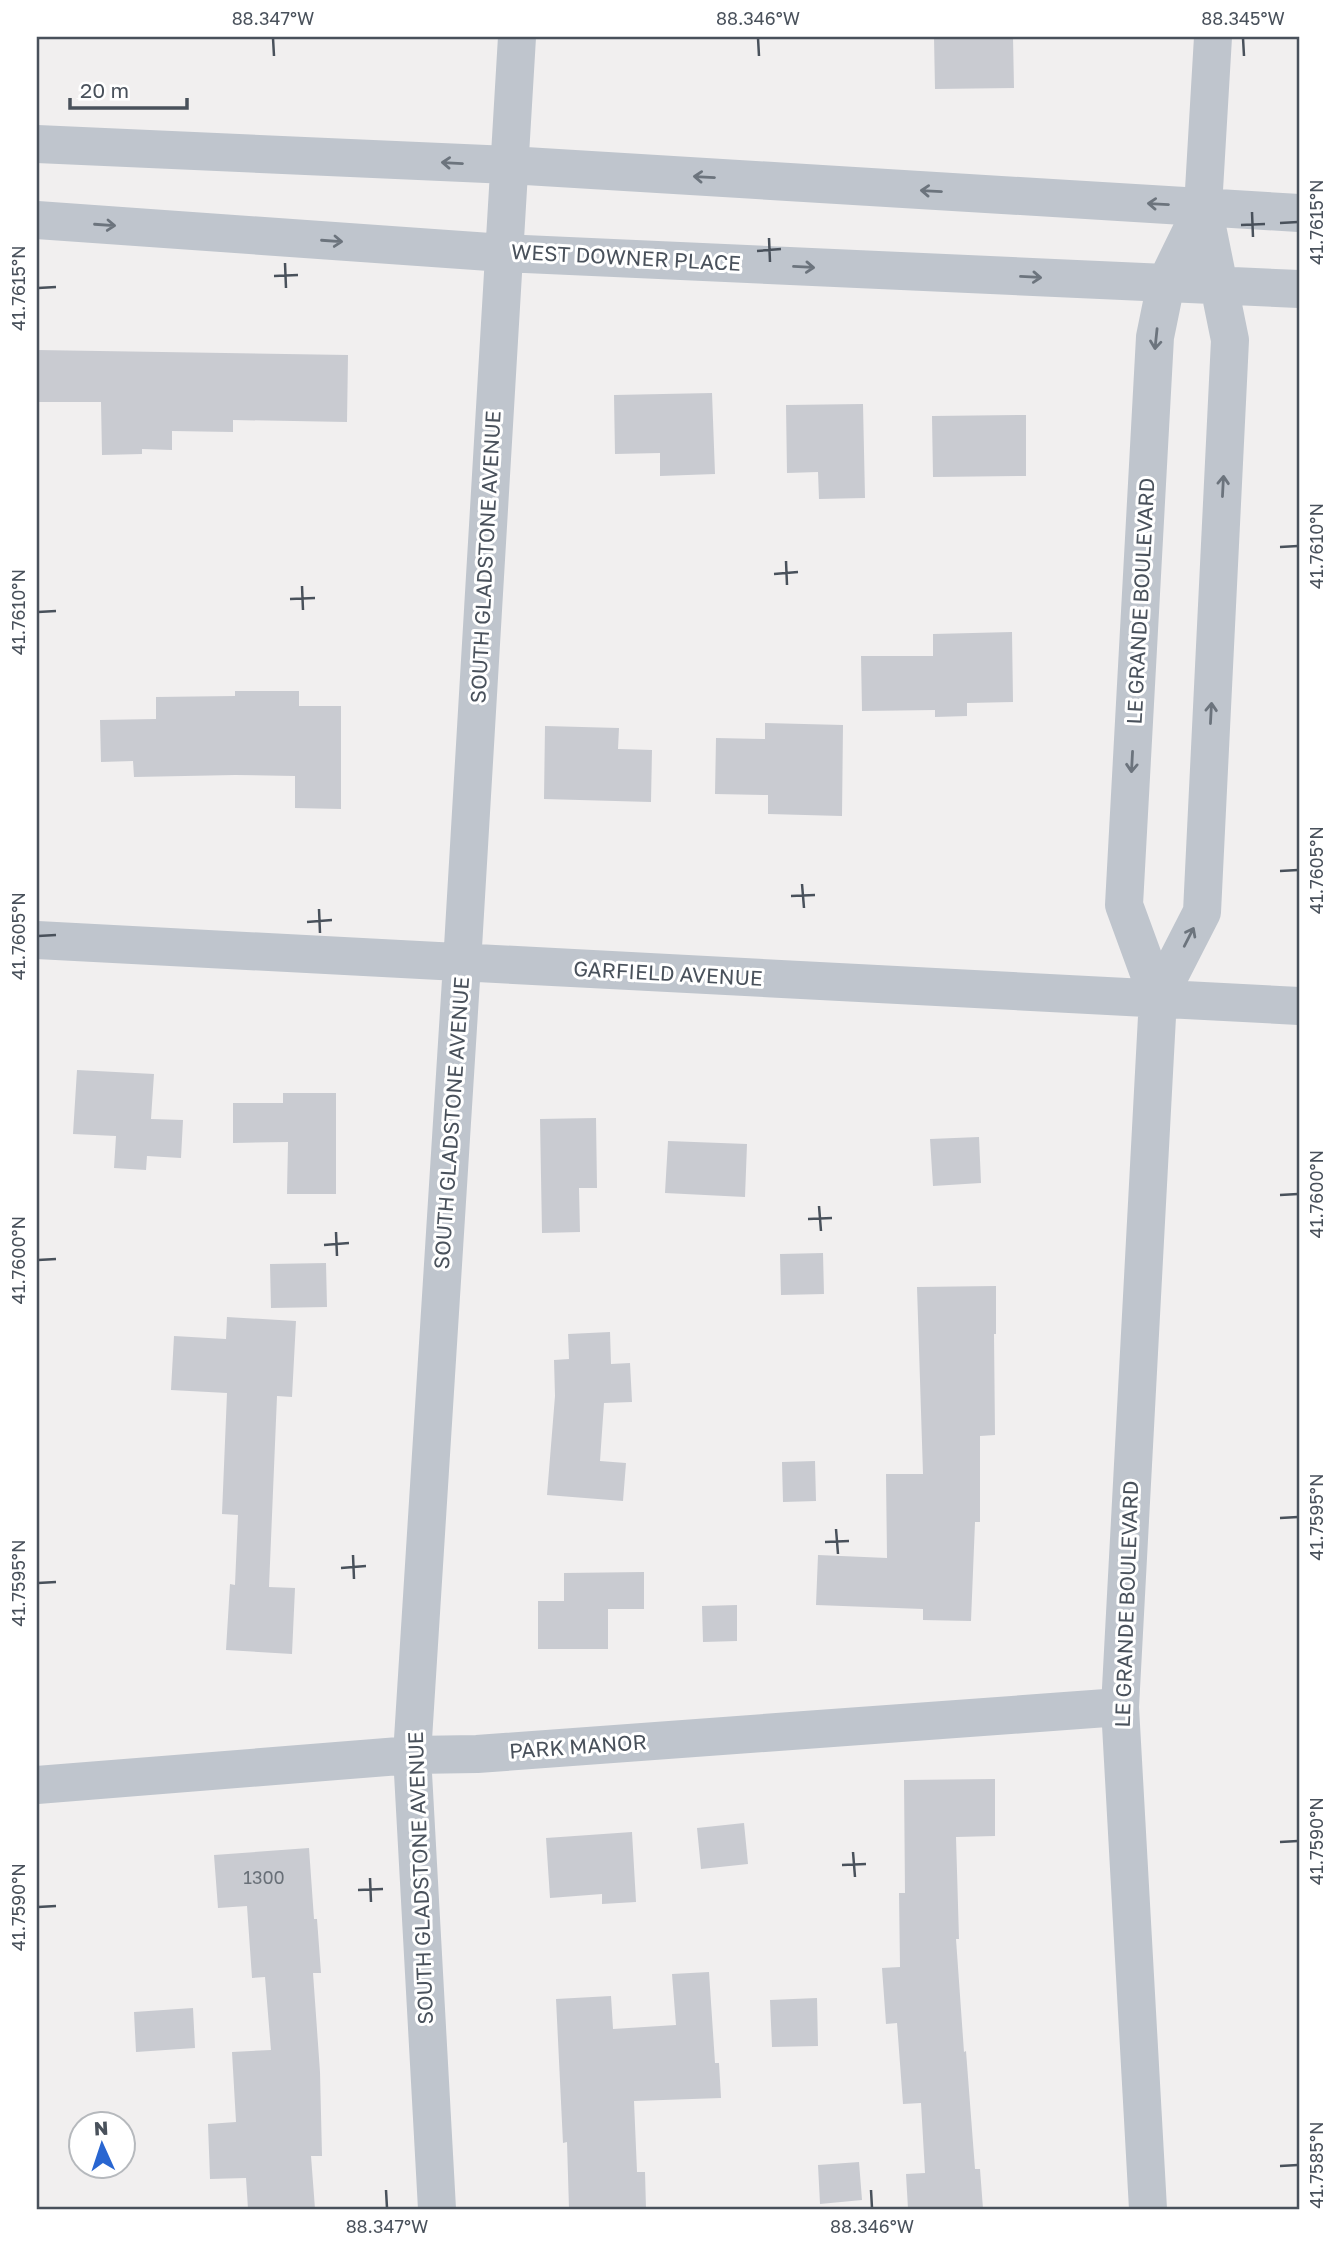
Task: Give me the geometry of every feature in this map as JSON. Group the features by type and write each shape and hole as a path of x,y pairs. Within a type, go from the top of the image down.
{"street":[{"name":"SOUTH GLADSTONE AVENUE","path":"437,2209 412,1755 517,37"},
{"name":"LE GRANDE BOULEVARD","path":"1158,998 1202,912 1230,340 1203,207 1213,37"},
{"path":"37,144 509,165 1299,213"},
{"name":"LE GRANDE BOULEVARD","path":"1147,2209 1120,1707 1158,998 1124,905 1155,337 1166,283 1203,207"},
{"name":"WEST DOWNER PLACE","path":"37,220 504,253 1299,289"},
{"name":"GARFIELD AVENUE","path":"37,940 1299,1006"},
{"name":"PARK MANOR","path":"37,1785 412,1755 477,1754 1120,1707"}],"building":[{"path":"934,37 1013,37 1014,88 935,89"},
{"path":"37,350 348,355 347,422 233,420 233,432 172,431 172,450 142,449 142,454 102,455 101,402 37,402"},
{"path":"712,393 715,474 660,476 660,453 615,454 614,395"},
{"path":"863,404 865,498 819,499 818,472 787,473 786,405"},
{"path":"1026,415 1026,476 933,477 932,416"},
{"path":"1012,632 1013,702 967,703 967,716 935,717 935,710 862,711 861,656 933,656 933,634"},
{"path":"235,691 299,691 299,706 341,706 341,809 295,808 295,776 134,777 133,761 101,762 100,720 156,719 156,697 235,696"},
{"path":"765,723 843,725 842,816 768,814 768,795 715,794 716,738 765,739"},
{"path":"545,726 619,728 618,749 652,750 651,802 544,799"},
{"path":"77,1070 154,1074 151,1119 183,1120 181,1158 147,1156 146,1170 114,1168 116,1136 73,1134"},
{"path":"283,1093 336,1093 336,1194 287,1194 288,1142 233,1143 233,1103 283,1103"},
{"path":"596,1118 597,1188 579,1188 580,1232 542,1233 540,1119"},
{"path":"979,1137 981,1183 933,1186 930,1139"},
{"path":"668,1141 747,1144 745,1197 665,1193"},
{"path":"823,1253 824,1294 781,1295 780,1254"},
{"path":"326,1263 327,1307 271,1308 270,1264"},
{"path":"996,1286 995,1435 980,1436 980,1522 975,1522 971,1621 923,1620 923,1609 816,1605 818,1555 887,1558 886,1474 923,1474 917,1287"},
{"path":"227,1317 296,1321 292,1397 277,1396 269,1587 295,1588 292,1654 226,1650 230,1584 235,1585 238,1515 222,1514 227,1393 171,1390 174,1336 226,1339"},
{"path":"610,1332 611,1364 630,1363 632,1402 604,1403 600,1461 626,1463 623,1501 547,1495 555,1396 554,1360 569,1359 568,1334"},
{"path":"815,1461 816,1501 783,1502 782,1462"},
{"path":"644,1572 644,1609 608,1609 608,1649 538,1649 538,1601 564,1601 564,1573"},
{"path":"737,1605 737,1641 703,1642 702,1606"},
{"path":"995,1779 995,1836 956,1837 959,1939 956,1939 964,2052 966,2051 975,2169 980,2169 983,2209 908,2209 906,2174 925,2173 921,2103 903,2104 897,2023 886,2024 882,1968 900,1967 899,1893 905,1893 904,1780"},
{"path":"744,1823 748,1864 701,1869 697,1828"},
{"path":"632,1832 636,1902 602,1904 602,1894 550,1898 546,1838"},
{"path":"309,1848 321,1973 313,1973 320,2072 322,2156 311,2156 315,2209 248,2209 246,2178 210,2179 208,2124 236,2122 232,2052 271,2050 265,1977 252,1978 247,1906 218,1908 214,1855"},
{"path":"709,1972 715,2063 719,2063 721,2098 634,2101 637,2172 645,2172 646,2209 569,2209 567,2142 563,2143 556,1999 611,1996 613,2029 676,2025 672,1974"},
{"path":"817,1998 818,2046 772,2047 770,2000"},
{"path":"193,2008 195,2048 136,2052 134,2012"},
{"path":"859,2162 862,2200 820,2204 818,2165"}]}
